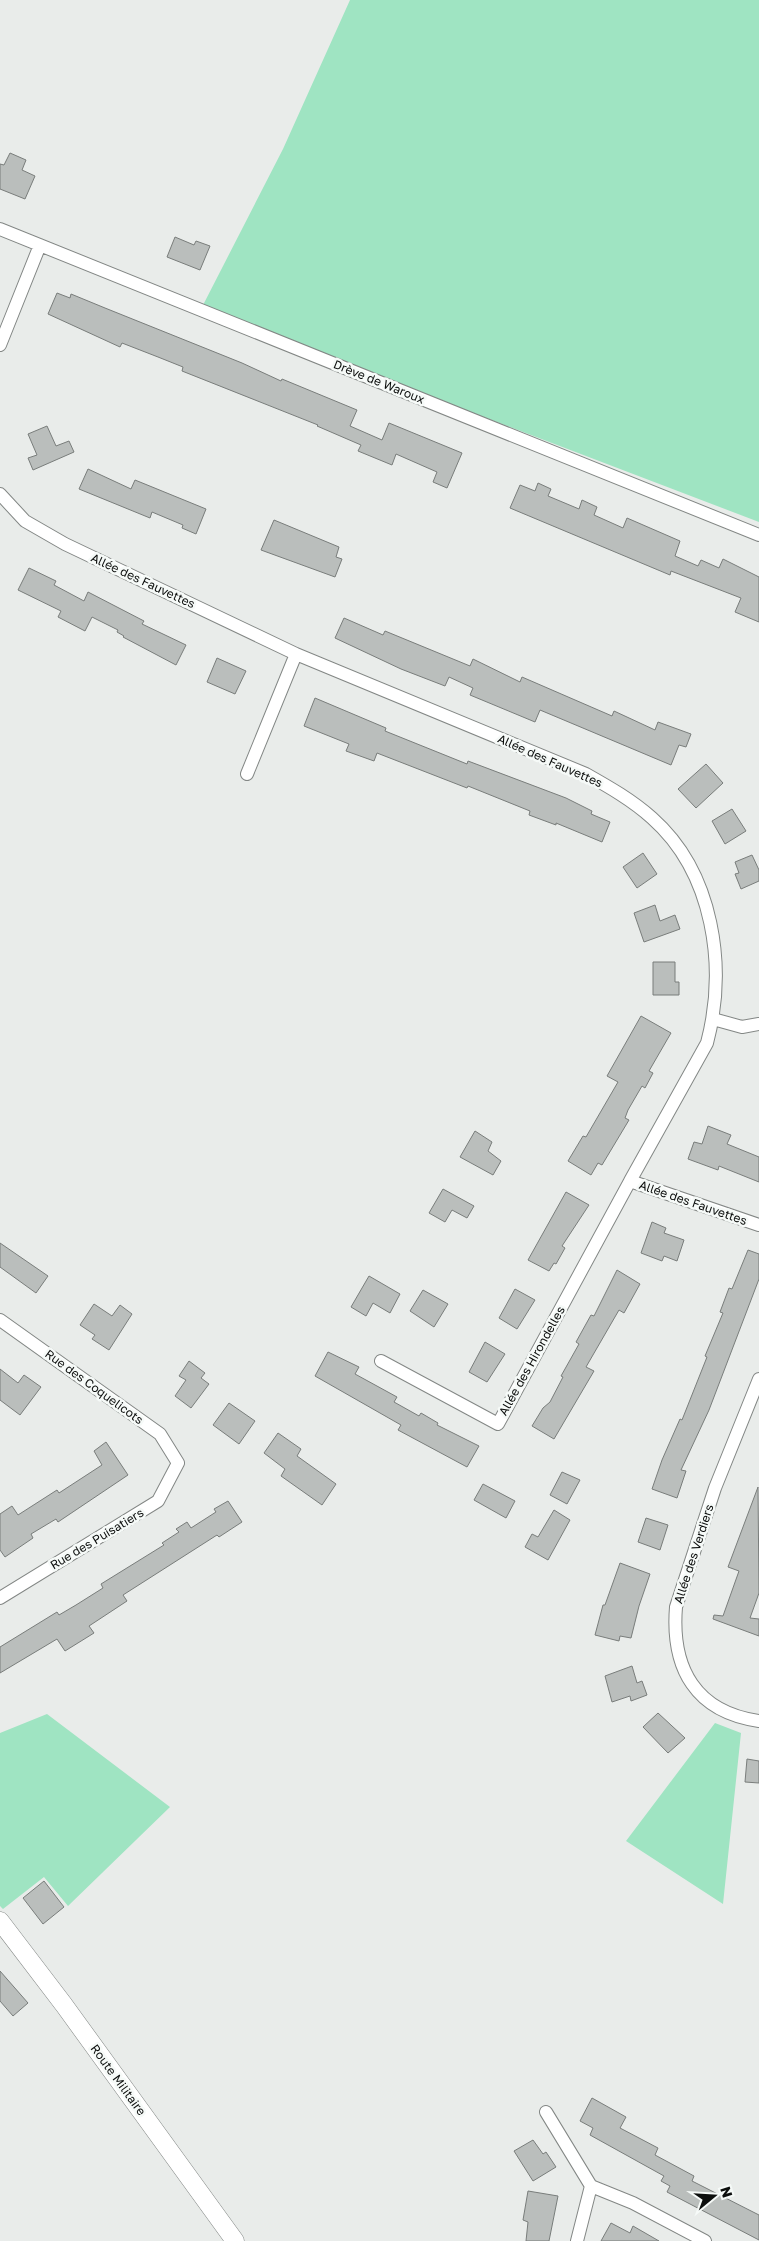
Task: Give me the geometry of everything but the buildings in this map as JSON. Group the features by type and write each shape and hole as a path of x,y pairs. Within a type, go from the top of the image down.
{"street":[{"name":"Drève de Waroux","path":"0,229 759,535"},
{"path":"0,344 40,245"},
{"name":"Allée des Fauvettes","path":"0,494 25,521 65,544 296,654 586,774 616,791 653,819 680,851 698,885 713,930 717,969 713,1019 707,1043 630,1182 759,1225"},
{"path":"247,774 296,654"},
{"path":"713,1019 742,1027 759,1024"},
{"name":"Allée des Hirondelles","path":"381,1361 498,1424 630,1182"},
{"name":"Rue des Coquelicots","path":"0,1320 160,1434 178,1463"},
{"name":"Allée des Verdiers","path":"759,1379 715,1488 676,1608 675,1622 676,1644 684,1671 700,1695 722,1711 739,1718 759,1722"},
{"name":"Rue des Puisatiers","path":"0,1598 158,1501 178,1463"},
{"name":"Route Militaire","path":"0,1921 64,2005 235,2241"},
{"path":"546,2112 591,2186 633,2203 705,2241"},
{"path":"577,2241 591,2186"}],"green space":[{"path":"350,0 759,0 759,522 201,309 283,149"},
{"path":"47,1714 170,1807 68,1906 44,1877 3,1909 0,1906 0,1733"},
{"path":"715,1723 741,1733 723,1904 626,1841"}]}
